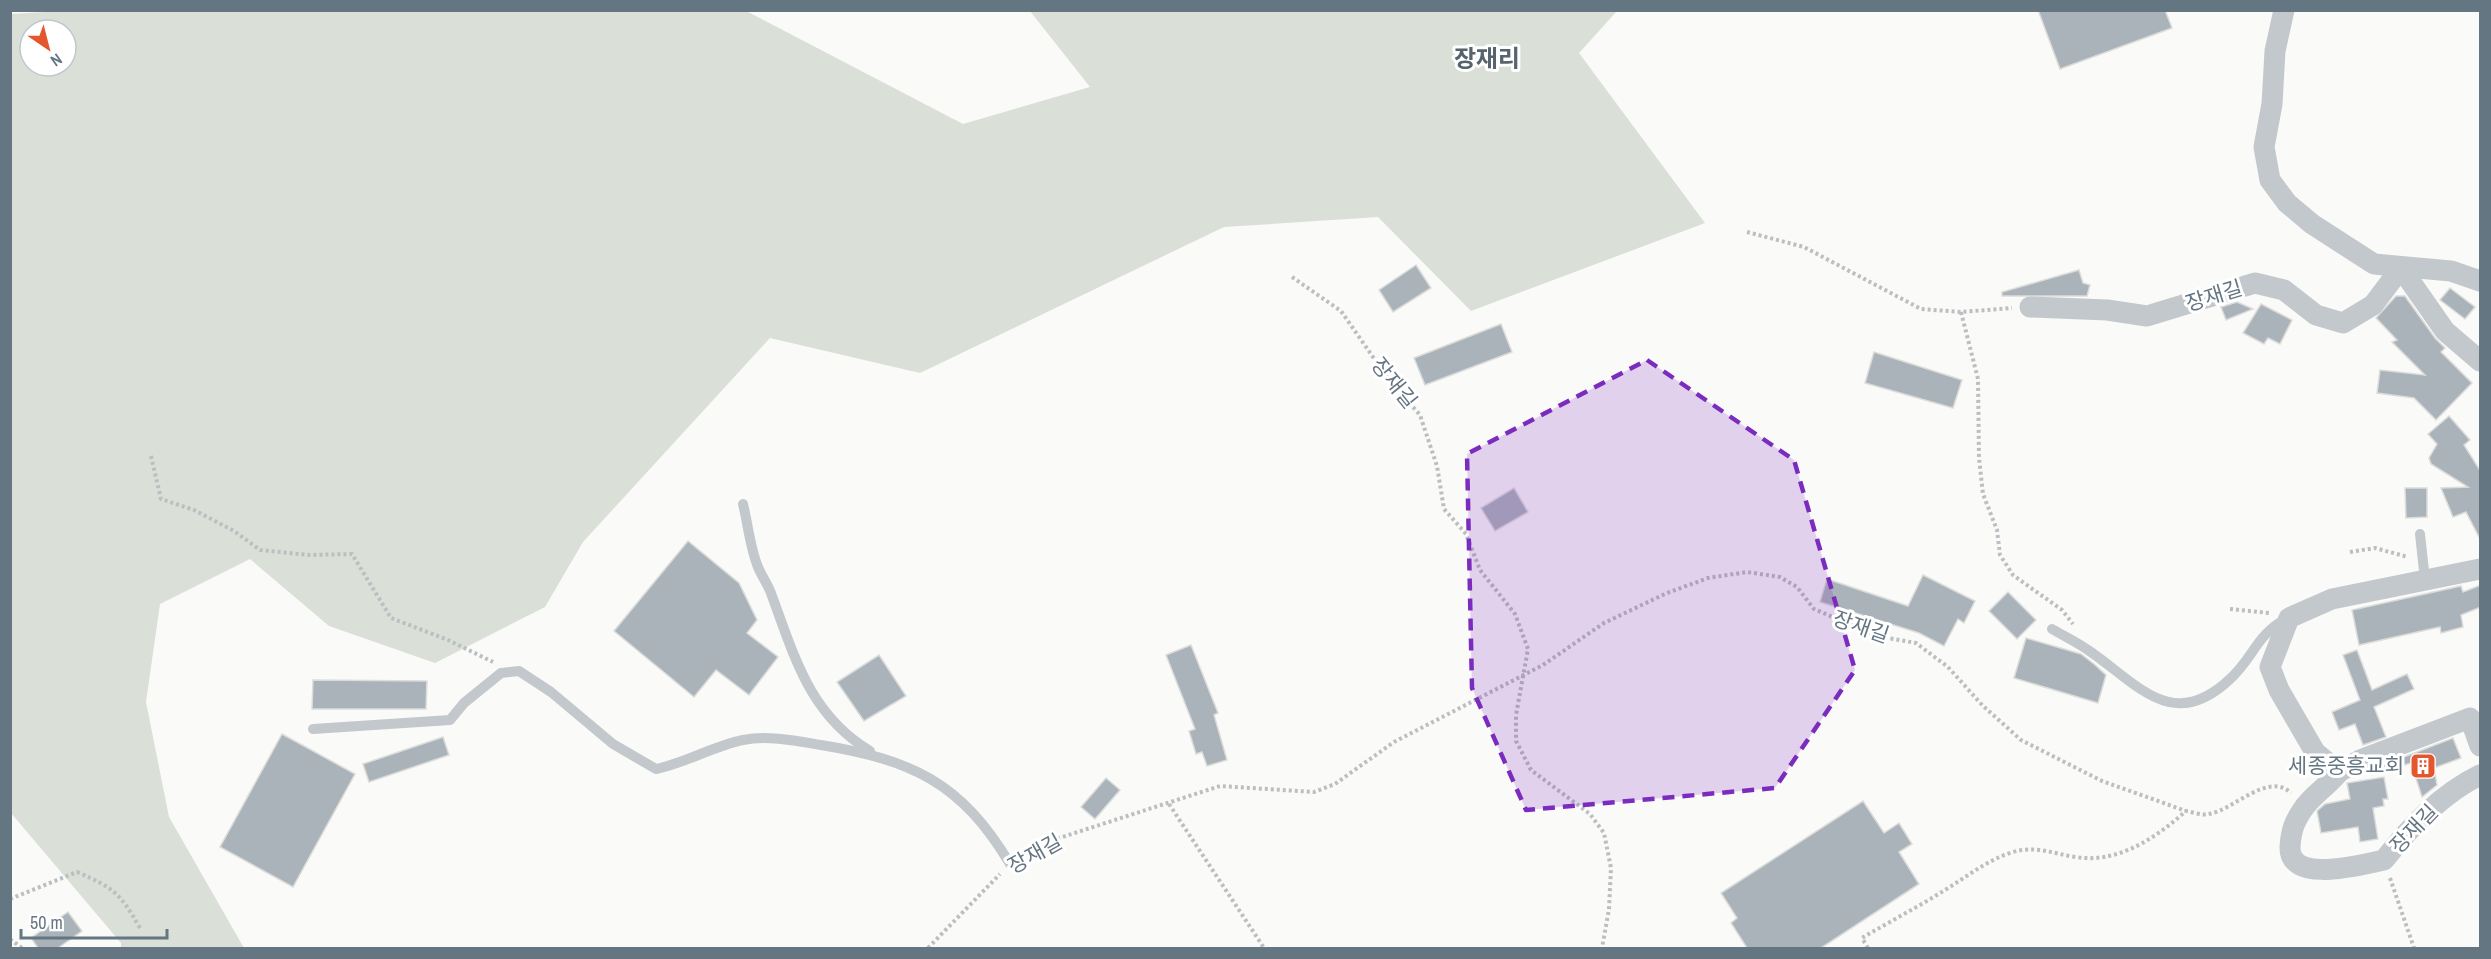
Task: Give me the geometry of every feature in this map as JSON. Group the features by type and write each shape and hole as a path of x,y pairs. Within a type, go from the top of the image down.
{"street":[{"path":"2284,10 2275,51 2272,104 2264,147 2270,180 2286,203 2347,248 2374,264 2451,271 2481,281"},
{"path":"2401,268 2445,331 2481,361"},
{"name":"장재길","path":"2030,307 2107,310 2147,316 2255,283 2284,290 2316,315 2343,323 2373,305 2401,268"},
{"path":"2339,772 2315,752 2279,690 2270,668 2289,618 2332,599 2424,572 2481,569"},
{"name":"장재길","path":"2481,746 2475,717 2360,760 2339,772 2328,786 2305,806 2291,829 2290,852 2299,865 2311,869 2338,869 2384,860 2404,835 2433,807 2466,781 2481,775"}],"lane":[{"path":"743,504 757,565 771,592 806,684 826,714 848,738 876,754 926,773 957,798 994,837 1010,864"},
{"path":"2420,534 2424,572"},
{"path":"2052,629 2082,646 2135,687 2165,703 2174,704 2196,701 2220,689 2241,669 2269,629 2289,618"},
{"path":"313,729 450,720 464,703 501,673 519,671 551,692 613,744 656,769 681,764 744,740 793,741 876,754"}],"path":[{"path":"1748,231 1804,247 1921,309 1960,312 2030,307"},
{"name":"장재길","path":"1292,277 1341,310 1389,380 1420,414 1437,466 1444,509 1466,534 1480,570 1515,614 1528,648 1516,715 1516,741 1531,770 1590,814 1604,833 1611,868 1609,909 1602,948"},
{"path":"1960,312 1978,379 1979,458 1983,494 1997,530 2000,555 2013,575 2062,610 2074,624 2082,646"},
{"path":"151,456 161,499 194,510 234,531 260,550 309,555 352,554 391,618 448,640 488,661 519,671"},
{"path":"2350,552 2375,548 2398,552 2424,572"},
{"name":"장재길","path":"928,948 1010,864 1053,840 1220,786 1314,792 1335,784 1394,742 1524,674 1604,622 1667,592 1707,578 1747,572 1780,577 1797,587 1814,609 1877,636 1916,643 1948,667 1983,706 2021,740 2102,781 2186,811 2208,815 2270,785 2285,787 2305,806"},
{"path":"1170,804 1264,948"},
{"path":"1868,948 1862,938 1945,890 1984,863 2016,852 2042,848 2074,857 2101,860 2162,832 2186,811"},
{"path":"2384,860 2414,948"},
{"path":"10,899 77,872 108,885 124,901 140,928"},
{"path":"10,939 22,948"}],"highlighted area":[{"path":"1647,360 1794,460 1855,670 1775,788 1526,810 1472,688 1467,454"}],"shaded area":[{"path":"63,11 746,11 963,124 1090,87 1030,11 1617,11 1579,53 1705,223 1471,311 1378,217 1224,227 920,373 770,338 583,542 545,607 435,663 329,626 250,559 160,604 146,702 169,817 244,948 121,948 121,943 11,813 11,14"}],"building":[{"path":"2038,10 2165,10 2172,28 2060,69"},
{"path":"1416,265 1431,288 1393,312 1379,290"},
{"path":"2079,270 2083,283 2090,285 2087,296 2002,296 2002,292"},
{"path":"2450,288 2475,307 2465,319 2440,300"},
{"path":"2396,296 2405,296 2435,338 2445,348 2441,352 2472,383 2436,420 2414,398 2377,393 2380,370 2425,375 2392,342 2397,340 2376,318"},
{"path":"2237,302 2253,309 2226,320 2221,307"},
{"path":"2261,304 2292,320 2280,344 2268,338 2264,344 2243,333"},
{"path":"1501,324 1512,352 1425,385 1414,358"},
{"path":"1874,352 1962,380 1953,408 1865,383"},
{"path":"2449,416 2470,440 2464,445 2481,472 2481,541 2466,512 2453,517 2441,488 2468,487 2431,464 2429,458 2437,444 2428,434"},
{"path":"1514,488 1528,512 1495,531 1481,508"},
{"path":"2405,488 2427,488 2427,517 2406,518"},
{"path":"688,541 739,583 757,620 747,633 778,657 749,695 716,670 694,697 614,631"},
{"path":"1923,575 1975,601 1964,623 1958,619 1944,646 1919,633 1820,602 1827,579 1908,606"},
{"path":"2481,585 2481,607 2461,615 2463,627 2441,633 2440,627 2359,645 2352,610 2461,586 2463,592"},
{"path":"2008,592 2036,620 2017,639 1989,611"},
{"path":"2026,638 2081,654 2094,664 2106,675 2098,703 2014,678"},
{"path":"1191,645 1218,713 1214,715 1227,760 1207,766 1202,752 1196,754 1189,731 1195,729 1166,655"},
{"path":"2357,650 2372,690 2407,674 2414,689 2374,707 2386,737 2363,745 2355,724 2339,730 2332,712 2360,700 2343,655"},
{"path":"879,655 906,696 864,721 837,682"},
{"path":"313,680 427,681 426,709 312,709"},
{"path":"282,734 355,774 293,887 220,847"},
{"path":"443,737 449,755 369,782 363,764"},
{"name":"세종중흥교회","path":"2453,738 2461,758 2434,768 2437,785 2422,797 2411,763 2375,774 2373,769"},
{"path":"2384,777 2388,799 2383,799 2384,806 2373,808 2378,839 2360,842 2358,827 2321,833 2317,811 2325,804 2350,799 2347,783"},
{"path":"1106,778 1120,790 1095,819 1081,807"},
{"path":"1863,801 1884,833 1899,823 1912,844 1899,852 1919,884 1821,948 1747,948 1731,923 1737,918 1721,893"},
{"path":"68,912 82,931 58,948 38,948 31,938"}],"place":[{"name":"세종중흥교회","path":"2423,766"}],"district":[{"name":"장재리","path":"1487,59"}]}
